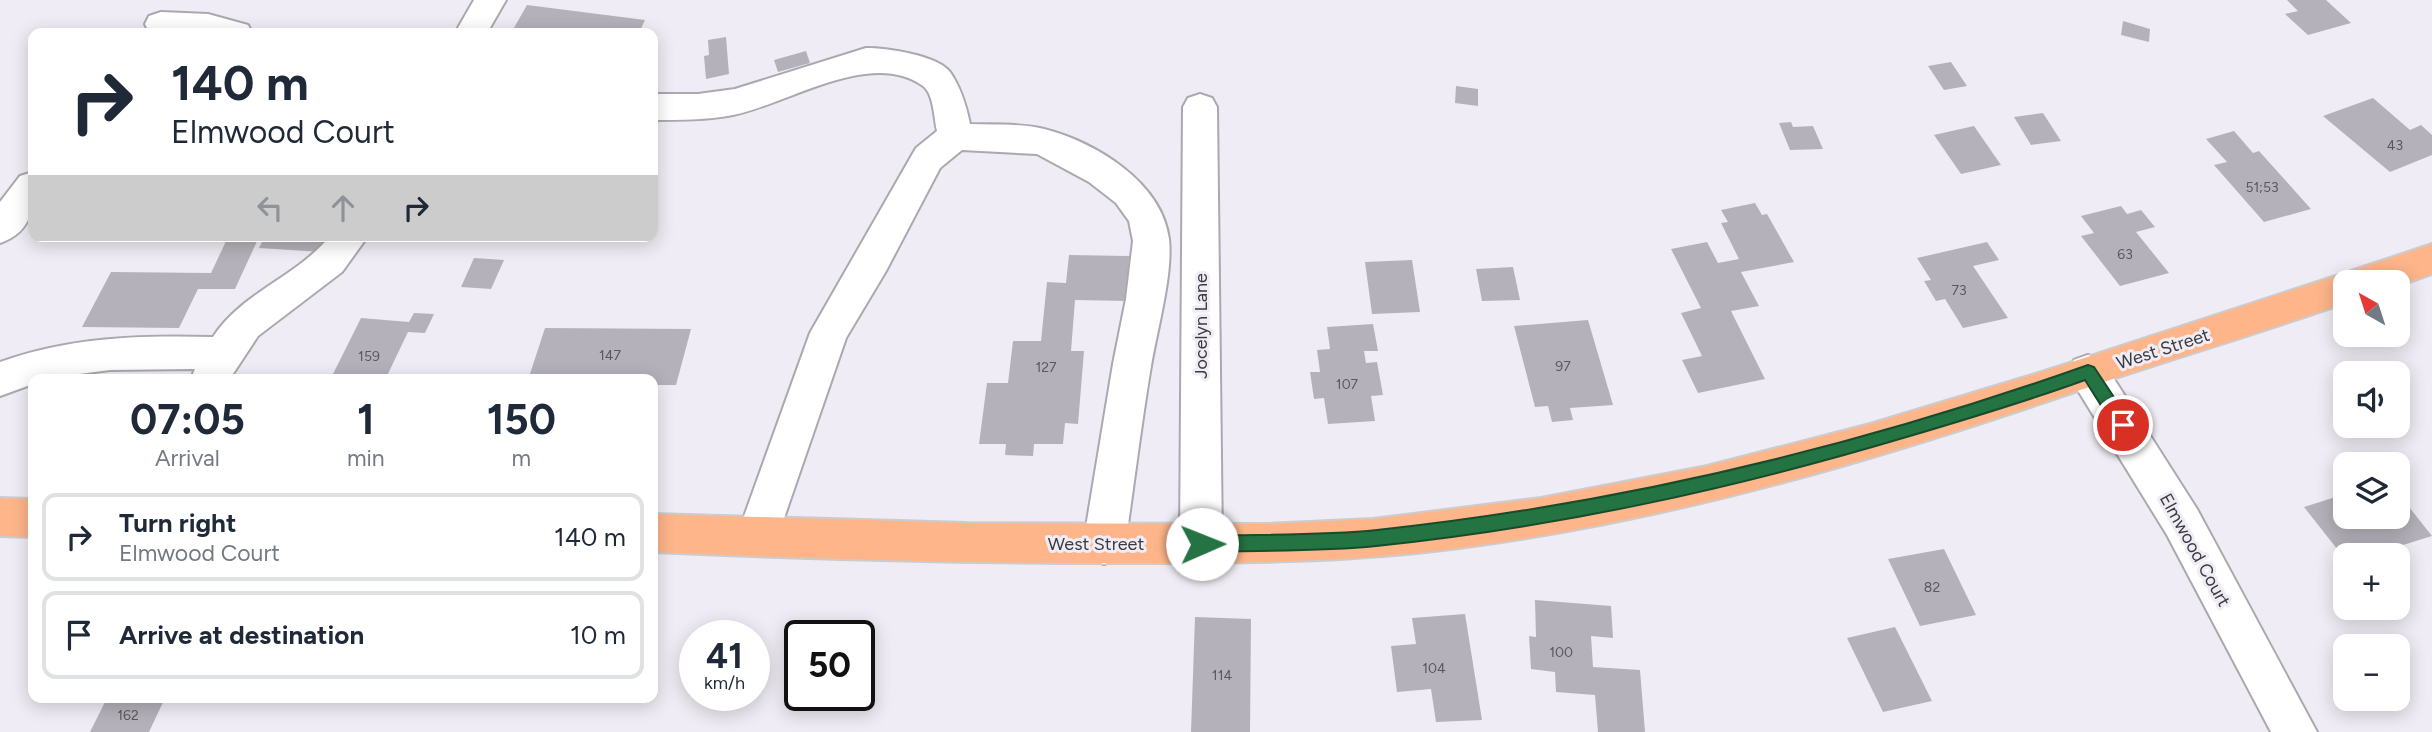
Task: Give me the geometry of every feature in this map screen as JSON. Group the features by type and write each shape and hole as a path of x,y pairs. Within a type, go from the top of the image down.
{"main road":[{"path":"2399,270 2432,259"},
{"name":"West Street","path":"658,533 1104,545 1202,544 1373,538 1539,517 1659,495 1852,446 2036,391 2333,292"},
{"path":"0,517 28,518"}],"street":[{"path":"474,28 490,0"},
{"path":"165,19 216,28"},
{"path":"658,107 698,107 735,102 866,60 896,61 936,78 947,97 955,136"},
{"name":"Jocelyn Lane","path":"1200,107 1202,544"},
{"path":"758,537 829,333 873,260 928,158 955,136 1041,141 1075,156 1101,172 1129,193 1146,216 1151,240 1145,299 1132,364 1104,545"},
{"path":"0,229 28,193"},
{"path":"0,379 46,362 120,351 217,366 231,339 251,318 318,271 347,242"},
{"name":"Elmwood Court","path":"2088,372 2182,522 2295,732"}],"building":[{"path":"2287,0 2326,0 2351,23 2308,35 2285,14 2298,11"},
{"path":"527,5 645,20 641,28 514,28"},
{"path":"2123,21 2150,29 2149,42 2121,35"},
{"path":"726,37 729,74 706,79 704,56 709,55 708,40"},
{"path":"806,51 810,63 778,72 774,60"},
{"path":"1951,62 1967,86 1944,90 1928,66"},
{"path":"1456,86 1478,89 1478,106 1455,103"},
{"path":"2373,98 2410,130 2421,125 2432,135 2432,155 2390,172 2323,116"},
{"path":"2043,113 2061,141 2031,145 2014,117"},
{"path":"1791,122 1793,127 1813,126 1823,149 1790,150 1779,123"},
{"path":"1974,126 2001,165 1961,174 1934,135"},
{"path":"2234,131 2253,153 2259,151 2311,209 2264,222 2214,165 2227,162 2206,139"},
{"path":"1755,203 1762,215 1767,214 1794,262 1741,272 1759,306 1731,311 1765,379 1698,393 1682,360 1702,356 1681,313 1701,308 1671,249 1707,242 1718,263 1739,259 1721,223 1728,222 1721,210"},
{"path":"2121,206 2127,214 2141,210 2155,227 2136,232 2169,273 2120,286 2081,236 2094,233 2081,216"},
{"path":"226,242 257,242 235,289 198,289 179,328 82,327 111,272 211,273"},
{"path":"262,242 327,242 322,252 259,248"},
{"path":"1987,242 1999,260 1973,266 2008,318 1963,328 1945,299 1936,301 1924,281 1931,280 1917,258"},
{"path":"1069,255 1129,256 1127,301 1075,300 1071,351 1084,351 1078,424 1065,423 1063,444 1034,444 1033,456 1005,455 1006,444 979,444 987,383 1008,383 1013,341 1041,341 1047,282 1066,283"},
{"path":"474,258 504,260 491,289 461,287"},
{"path":"1412,260 1420,312 1372,314 1365,262"},
{"path":"1513,267 1520,300 1482,301 1476,269"},
{"path":"414,313 434,314 425,333 408,332 388,374 333,374 361,318 409,322"},
{"path":"1588,320 1613,405 1570,408 1573,420 1552,422 1548,406 1535,407 1514,326"},
{"path":"1373,324 1378,351 1364,351 1366,363 1377,362 1383,395 1371,396 1375,421 1328,424 1324,398 1314,399 1310,372 1320,372 1317,350 1330,349 1327,327"},
{"path":"545,328 691,329 676,385 658,385 658,374 530,374"},
{"path":"2333,498 2333,529 2410,529 2410,508 2432,536 2410,543 2333,544 2304,507"},
{"path":"1944,549 1976,615 1920,626 1888,559"},
{"path":"1535,600 1611,606 1613,638 1591,636 1593,667 1640,670 1645,732 1598,732 1595,695 1556,692 1555,672 1531,669 1529,636 1536,637"},
{"path":"1465,614 1482,720 1436,722 1431,689 1397,692 1391,646 1416,644 1412,618"},
{"path":"1195,617 1251,619 1250,732 1191,732"},
{"path":"1895,627 1932,701 1883,712 1847,638"},
{"path":"104,703 163,703 149,732 90,732"}],"route":[{"path":"1202,544 1373,538 1542,517 1659,495 1852,446 2036,391 2088,372 2123,425"}]}
